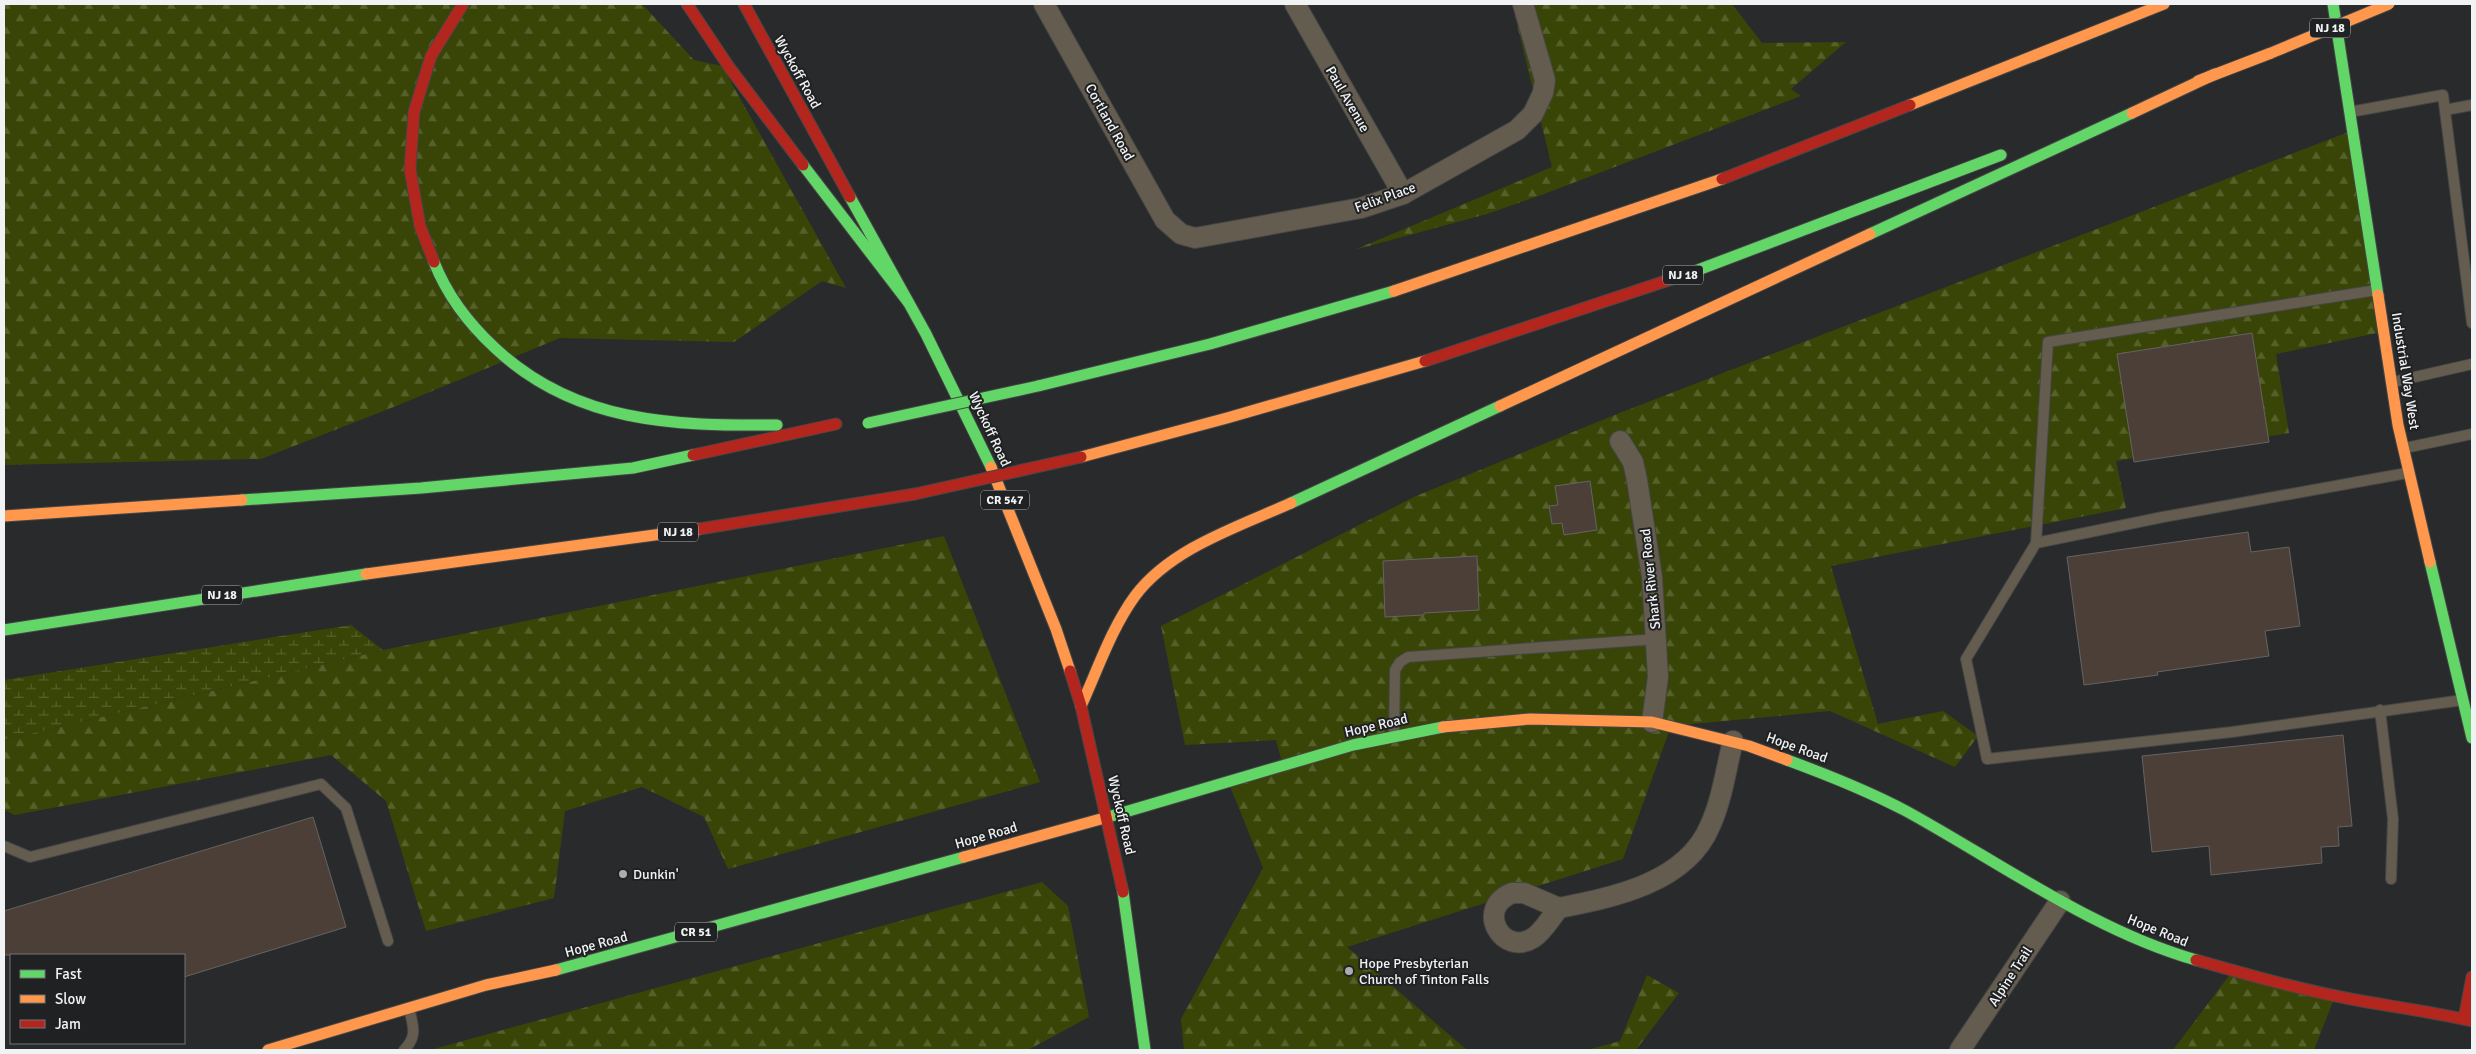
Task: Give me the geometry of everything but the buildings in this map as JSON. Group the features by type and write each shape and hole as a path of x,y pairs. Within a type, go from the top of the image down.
{"main road":[{"path":"462,4 446,28 422,79 415,105 410,139 410,176 416,214 433,267 464,317 485,342 509,363 532,379 568,398 598,409 656,423 690,426 860,424 1038,386 1210,344 1367,300 1693,191 2164,4"},
{"path":"687,4 729,66 908,302"},
{"name":"Wyckoff Road","path":"744,4 908,302 982,445 1056,628 1081,706 1108,817 1127,909 1145,1050"},
{"name":"Industrial Way West","path":"2333,4 2403,448 2472,738"},
{"name":"NJ 18","path":"2060,133 2271,53 2388,4"},
{"path":"1081,706 1124,612 1137,594 1162,570 1193,548 2215,74"},
{"name":"NJ 18","path":"4,630 288,585 713,527 915,494 1081,457 1272,407 1467,348 1661,284 2014,150"},
{"path":"4,516 29,516 421,488 634,468 836,424"},
{"path":"4,520 29,516"},
{"name":"Hope Road","path":"268,1050 284,1048 409,1006 486,985 521,979 629,951 1108,817 1353,745 1432,728 1530,719 1652,722 1733,741 1780,756 1845,781 1905,811 2060,901 2132,936 2226,970 2347,998 2425,1010 2468,1020"},
{"path":"2468,1020 2472,977"}],"street":[{"name":"Cortland Road","path":"1044,4 1165,220 1182,234"},
{"name":"Paul Avenue","path":"1295,4 1403,194"},
{"name":"Felix Place","path":"1182,234 1195,238 1215,236 1361,208 1403,194 1517,130 1533,114 1543,93 1545,80 1523,4"},
{"name":"Shark River Road","path":"1620,441 1633,462 1638,480 1652,577 1658,677 1652,722"},
{"path":"1559,908 1605,899 1654,880 1683,863 1700,845 1710,828 1733,741"},
{"name":"Alpine Trail","path":"1960,1050 2060,901"}],"lane":[{"path":"2350,112 2443,96 2472,323"},
{"path":"2445,110 2472,105"},
{"path":"2378,290 2048,342 2036,542 1966,659 1987,759 2232,732 2380,710 2464,700"},
{"path":"2392,382 2472,364"},
{"path":"2403,448 2472,434"},
{"path":"2036,542 2409,473"},
{"path":"1394,736 1395,670 1400,662 1408,657 1657,638"},
{"path":"2380,710 2393,819 2391,879"},
{"path":"4,846 30,857 321,784 346,808 388,942"},
{"path":"404,1050 412,1043 415,1034 409,1006"}],"green space":[{"path":"4,4 642,4 694,60 722,66 846,288 822,281 734,342 560,338 396,406 261,459 4,465"},
{"path":"1512,4 1732,4 1762,43 1846,42 1791,89 1801,96 1487,214 1354,250 1552,167"},
{"path":"2351,131 2387,331 2276,354 2289,433 2116,461 2126,508 1831,566 1878,724 1943,711 1978,736 1955,767 1830,711 1671,726 1623,859 1347,947 1467,1050 1184,1050 1181,1019 1263,868 1230,786 1283,766 1276,740 1185,745 1161,626 1416,496 1622,412"},
{"path":"944,536 1040,782 728,869 704,817 642,787 565,811 554,898 426,931 386,801 331,755 15,815 4,810 4,740 383,650"},
{"path":"351,625 383,650 4,740 4,680"},
{"path":"1042,882 1068,906 1089,1017 1028,1050 430,1050"},
{"path":"2231,973 2335,996 2314,1050 2173,1050"},
{"path":"1647,975 1679,993 1636,1050 1587,1050 1620,1041"}],"traffic: fast":[{"path":"2333,4 2378,295"},
{"path":"1870,234 2132,113"},
{"path":"1690,273 2001,155"},
{"path":"803,165 908,302"},
{"path":"850,197 926,334 991,467"},
{"path":"434,262 452,297 485,339 526,373 558,392 592,406 627,415 663,421 700,424 777,425"},
{"path":"1038,386 1210,344 1394,291"},
{"path":"868,423 1038,386"},
{"path":"1291,503 1500,406"},
{"path":"242,500 421,488 633,468 693,455"},
{"path":"2430,562 2472,738"},
{"path":"4,630 366,574"},
{"path":"1108,817 1353,745 1443,727"},
{"path":"1787,760 1818,771 1906,811 2084,914 2121,932 2196,960"},
{"path":"556,970 964,857"},
{"path":"1123,892 1145,1050"}],"traffic: slow":[{"path":"1910,105 2164,4"},
{"path":"2271,53 2389,4"},
{"path":"2198,81 2271,53"},
{"path":"2132,113 2215,74"},
{"path":"1394,291 1722,179"},
{"path":"1500,406 1870,234"},
{"path":"2378,295 2398,425 2430,562"},
{"path":"1081,457 1227,418 1425,361"},
{"path":"991,467 1056,629 1070,671"},
{"path":"4,516 242,500"},
{"path":"1081,706 1105,650 1126,609 1150,579 1167,565 1207,540 1291,503"},
{"path":"366,574 699,529"},
{"path":"1443,727 1530,719 1652,722 1749,746 1787,760"},
{"path":"964,857 1108,817"},
{"path":"268,1050 486,985 556,970"}],"traffic: jam":[{"path":"434,262 420,226 410,169 414,112 431,56 463,4"},
{"path":"687,4 729,67 803,165"},
{"path":"744,4 850,197"},
{"path":"1722,179 1910,105"},
{"path":"1425,361 1690,273"},
{"path":"693,455 836,424"},
{"path":"915,494 1081,457"},
{"path":"699,529 915,494"},
{"path":"1070,671 1081,706 1123,892"},
{"path":"2196,960 2259,978 2324,993 2472,1021"},
{"path":"2464,1019 2472,977"}],"place":[{"name":"Dunkin'","path":"623,874"},
{"name":"Hope Presbyterian Church of Tinton Falls","path":"1349,971"}]}
